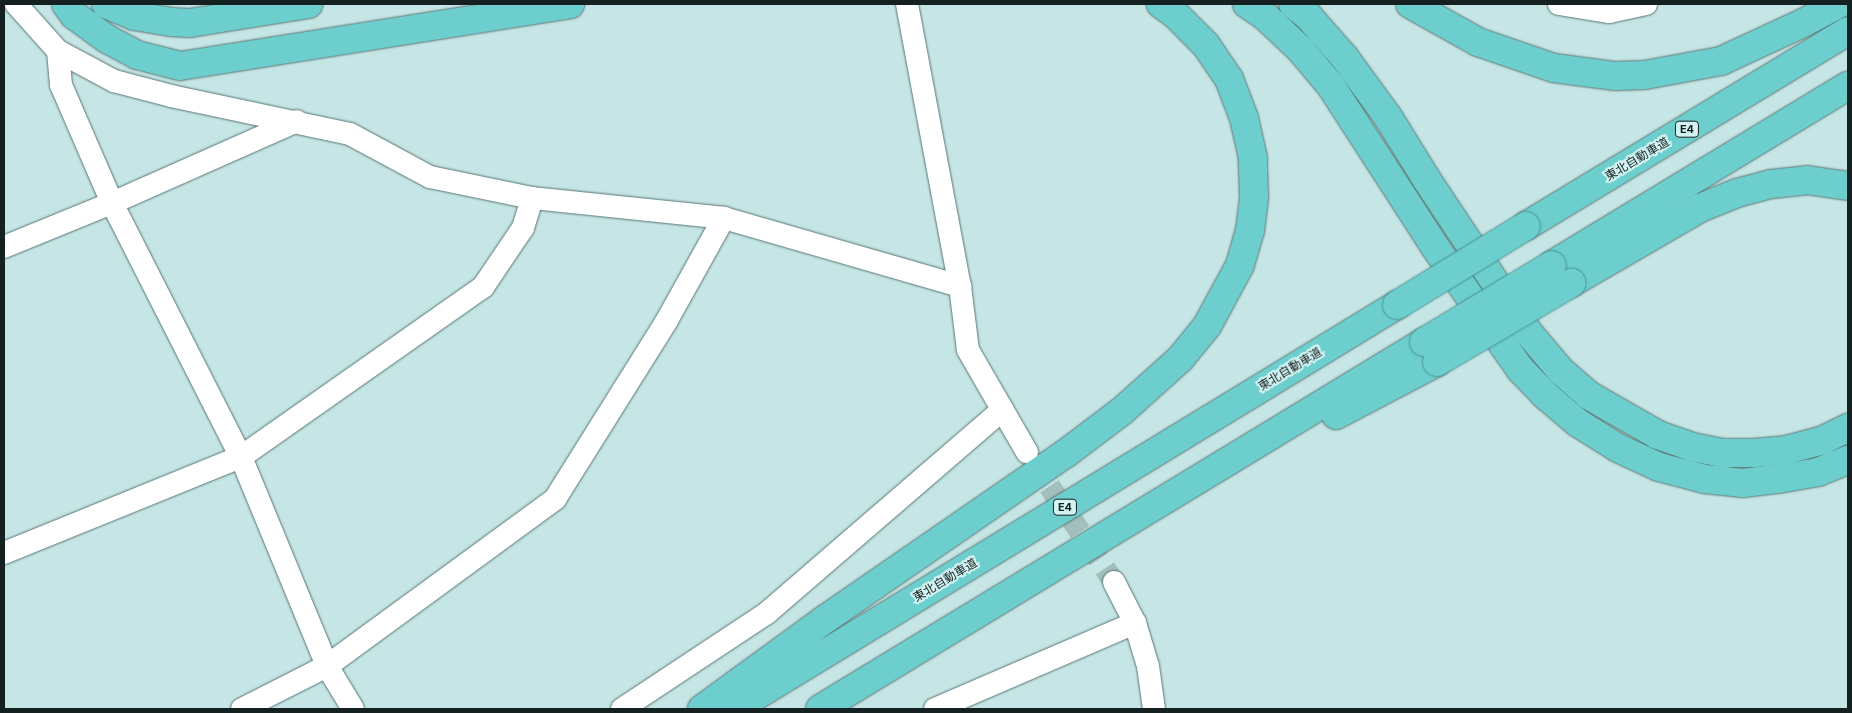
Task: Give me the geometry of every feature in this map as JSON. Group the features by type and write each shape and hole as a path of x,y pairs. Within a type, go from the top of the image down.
{"highway":[{"path":"66,4 74,14 107,39 137,54 180,66 570,4"},
{"path":"106,4 134,16 190,23 308,4"},
{"path":"702,709 824,620 976,516 1122,411 1180,359 1207,326 1240,265 1250,232 1254,196 1253,158 1244,118 1229,79 1206,45 1176,15 1161,4"},
{"path":"1247,4 1266,17 1300,49 1331,86 1435,247 1504,346 1539,389 1578,423 1618,448 1659,467 1705,479 1743,483 1778,479 1818,472 1848,460"},
{"path":"1293,4 1309,17 1345,58 1388,118 1528,332 1561,370 1590,396 1658,435 1692,447 1722,453 1786,450 1823,440 1848,428"},
{"path":"1410,4 1478,42 1554,68 1615,76 1645,75 1721,61 1803,23 1838,4"},
{"name":"東北自動車道","path":"734,709 1848,32"},
{"path":"820,709 1104,535 1430,352 1561,274 1848,86"},
{"path":"1561,274 1700,208 1738,193 1771,184 1807,180 1848,186"}],"street":[{"path":"16,4 58,51 114,81 171,96 297,121 350,134 430,177 532,198 724,218 960,286"},
{"path":"907,4 960,286 968,350 1027,452"},
{"path":"1559,4 1609,12 1646,4"},
{"path":"58,51 61,86 112,203 241,457 327,666 353,709"},
{"path":"4,247 112,203 297,121"},
{"path":"4,553 241,457 483,287 523,228 532,198"},
{"path":"242,709 327,666 555,499 666,322 724,218"},
{"path":"622,709 767,613 1002,410"},
{"path":"1114,582 1135,623 1148,666 1154,709"},
{"path":"935,709 1135,623"}],"tunnel":[{"path":"1031,459 1114,582"}]}
